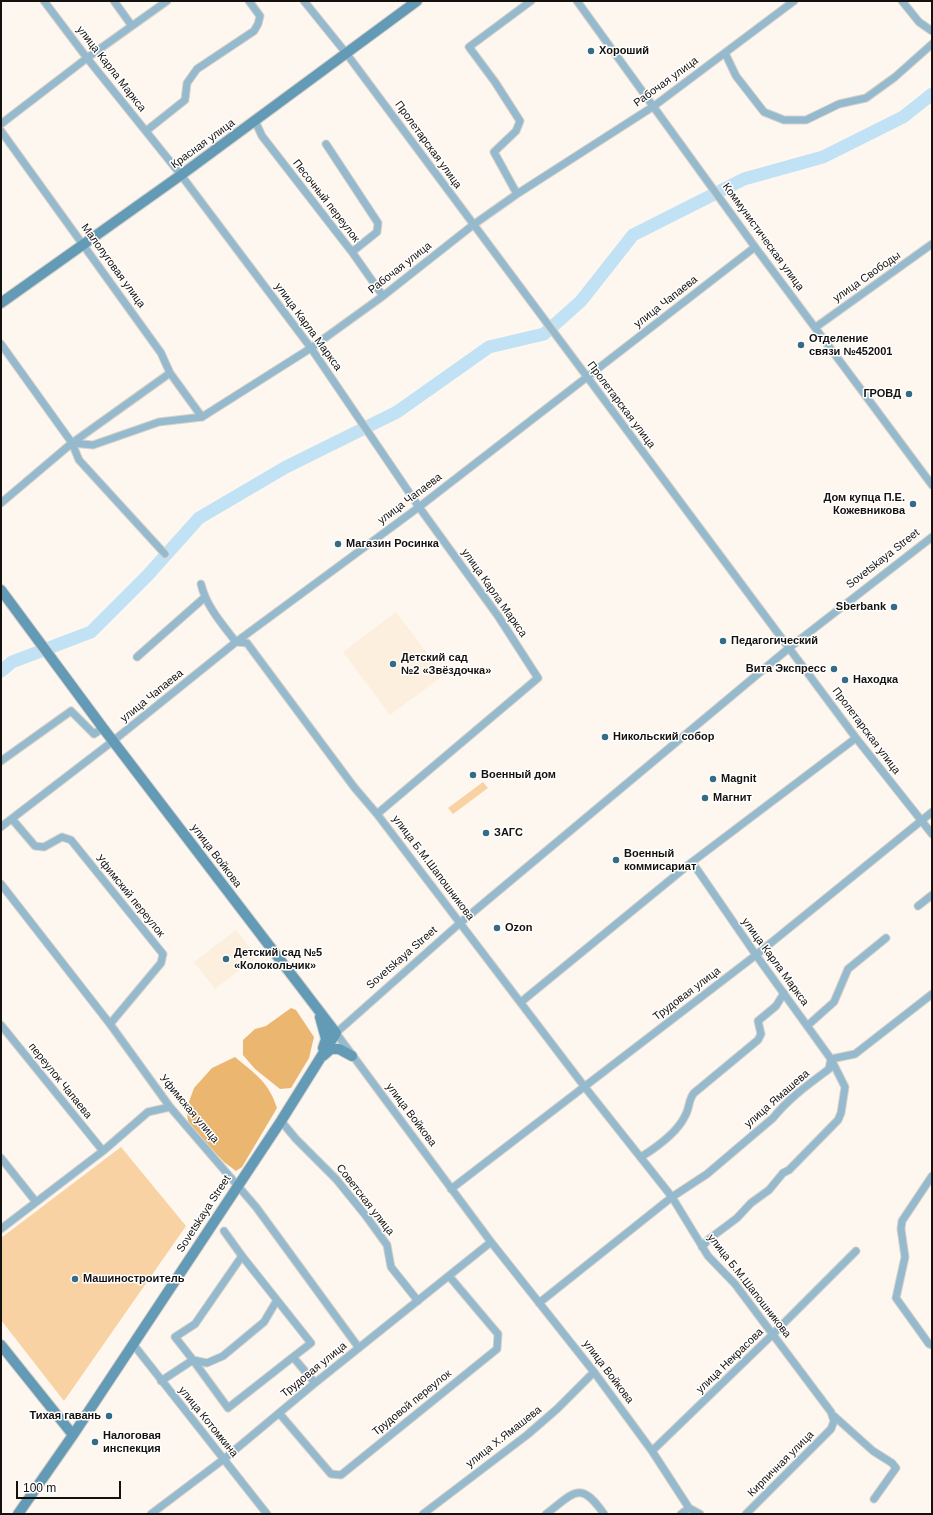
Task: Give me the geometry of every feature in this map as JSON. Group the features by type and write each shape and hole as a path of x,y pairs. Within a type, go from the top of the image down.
{"main road":[{"name":"Красная улица","path":"1,303 181,175 417,1"},
{"name":"улица Войкова","path":"1,590 103,728 336,1033"},
{"path":"318,1010 324,1027 326,1039 320,1059"},
{"name":"Sovetskaya Street","path":"18,1514 73,1435 281,1121 336,1033"},
{"path":"320,1059 331,1049 339,1049 352,1056"},
{"path":"1,1345 73,1435"}],"street":[{"name":"улица Карла Маркса","path":"44,1 86,58 181,175 311,348 419,507 498,616 538,678 377,814"},
{"path":"114,1 132,26"},
{"path":"1,124 86,58 167,1"},
{"path":"146,130 185,100 187,84 197,69 254,31 260,16 250,1"},
{"name":"Пролетарская улица","path":"304,1 346,53 473,226 856,738 921,821"},
{"path":"518,194 494,152 516,131 520,120 495,82 469,47 531,1"},
{"name":"Коммунистическая улица","path":"577,1 755,247 816,327 932,485"},
{"name":"Рабочая улица","path":"72,443 93,445 159,422 202,417 311,348 383,296 473,226 518,194 654,106 794,1"},
{"path":"902,1 919,22 932,31"},
{"path":"724,53 736,76 764,112 784,120 806,120 839,104 866,98 895,77 932,44"},
{"name":"Песочный переулок","path":"259,118 256,123 262,136 352,252 383,296"},
{"name":"Малолуговая улица","path":"1,131 84,244 161,353 170,373 202,417"},
{"path":"326,144 378,223 377,232 352,252"},
{"name":"улица Свободы","path":"816,327 932,244"},
{"name":"улица Чапаева","path":"1,827 113,741 236,642 419,507 755,247"},
{"path":"1,344 72,443 79,460 94,479 165,554"},
{"path":"1,503 72,443 170,373"},
{"name":"Sovetskaya Street","path":"336,1033 460,923 789,648 932,537"},
{"name":"улица Б.М.Шапошникова","path":"201,584 204,598 236,642 247,643 354,787 377,814 584,1086 672,1197 702,1248 735,1284 834,1416 873,1451 892,1463 896,1468 874,1499"},
{"path":"137,657 204,598"},
{"path":"1,761 71,711 94,734 103,728"},
{"path":"521,1002 692,862 856,738"},
{"name":"Трудовая улица","path":"451,1189 756,955 932,812"},
{"name":"Уфимский переулок","path":"12,819 36,846 44,847 62,837 71,840 164,954 161,963 110,1024"},
{"path":"921,821 932,834"},
{"name":"улица Карла Маркса","path":"692,862 756,955 831,1059 845,1086 838,1120 789,1170 784,1173 769,1190 751,1203 738,1218 709,1239 702,1248"},
{"name":"Уфимская улица","path":"1,884 110,1024 170,1107 238,1184 359,1348"},
{"path":"918,906 932,895"},
{"path":"807,1026 834,1002 848,969 886,938"},
{"path":"641,1157 661,1142 680,1124 685,1117 690,1099 694,1092 726,1068 758,1040 761,1034 758,1021 776,1006 784,993"},
{"path":"831,1059 855,1054 932,994"},
{"name":"переулок Чапаева","path":"1,1025 103,1150"},
{"name":"улица Войкова","path":"336,1033 491,1242 594,1372 652,1451 689,1508 700,1514"},
{"name":"улица Ямашева","path":"672,1197 707,1174 773,1118 782,1106 829,1069 831,1059"},
{"path":"1,1229 103,1150 148,1112 170,1107"},
{"name":"Советская улица","path":"281,1121 296,1139 336,1179 366,1216 387,1245 391,1267 418,1301"},
{"path":"1,1158 36,1202"},
{"path":"932,1176 902,1221 901,1230 905,1257 896,1298 929,1344 932,1345"},
{"path":"539,1303 672,1197"},
{"path":"224,1231 276,1300 311,1343 228,1408 175,1337 195,1324 242,1256"},
{"name":"Трудовая улица","path":"156,1513 224,1459 315,1382 491,1242"},
{"name":"улица Некрасова","path":"652,1451 856,1251"},
{"name":"Трудовой переулок","path":"279,1413 331,1474 341,1475 497,1349 498,1334 449,1276"},
{"path":"161,1381 193,1360 207,1363 223,1356 264,1322 276,1300"},
{"name":"улица Котомкина","path":"133,1344 267,1514"},
{"path":"293,1357 315,1382"},
{"name":"улица Х.Ямашева","path":"423,1514 527,1435 557,1409 594,1372"},
{"name":"Кирпичная улица","path":"746,1514 831,1429 834,1416"},
{"path":"546,1514 575,1493 584,1492 593,1498 604,1514"},
{"path":"681,1514 689,1508"}],"shaded area":[{"name":"Детский сад №2 «Звёздочка»","path":"396,612 444,675 390,715 343,652"},
{"path":"483,782 488,788 453,814 448,808"},
{"name":"Детский сад №5 «Колокольчик»","path":"236,930 257,957 215,989 194,962"},
{"path":"291,1008 296,1010 314,1037 309,1058 291,1088 280,1089 255,1069 243,1055 243,1040 255,1029 266,1026"},
{"path":"235,1057 255,1074 270,1091 277,1108 242,1167 236,1171 224,1162 189,1125 186,1110 194,1088 212,1068"},
{"name":"Машиностроитель","path":"121,1147 186,1226 64,1401 1,1320 1,1238"}],"waterway":[{"path":"1,671 12,662 91,632 147,576 199,518 286,467 397,412 489,347 544,334 581,301 633,235 744,179 823,157 903,117 932,94"}],"place":[{"name":"Хороший","path":"591,51"},
{"name":"Отделение связи №452001","path":"801,345"},
{"name":"ГРОВД","path":"909,394"},
{"name":"Дом купца П.Е. Кожевникова","path":"913,504"},
{"name":"Магазин Росинка","path":"338,544"},
{"name":"Sberbank","path":"894,607"},
{"name":"Педагогический","path":"723,641"},
{"name":"Детский сад №2 «Звёздочка»","path":"393,664"},
{"name":"Вита Экспресс","path":"834,669"},
{"name":"Находка","path":"845,680"},
{"name":"Никольский собор","path":"605,737"},
{"name":"Военный дом","path":"473,775"},
{"name":"Magnit","path":"713,779"},
{"name":"Магнит","path":"705,798"},
{"name":"ЗАГС","path":"486,833"},
{"name":"Военный коммисариат","path":"616,860"},
{"name":"Ozon","path":"497,928"},
{"name":"Детский сад №5 «Колокольчик»","path":"226,959"},
{"name":"Машиностроитель","path":"75,1279"},
{"name":"Тихая гавань","path":"109,1416"},
{"name":"Налоговая инспекция","path":"95,1442"}]}
